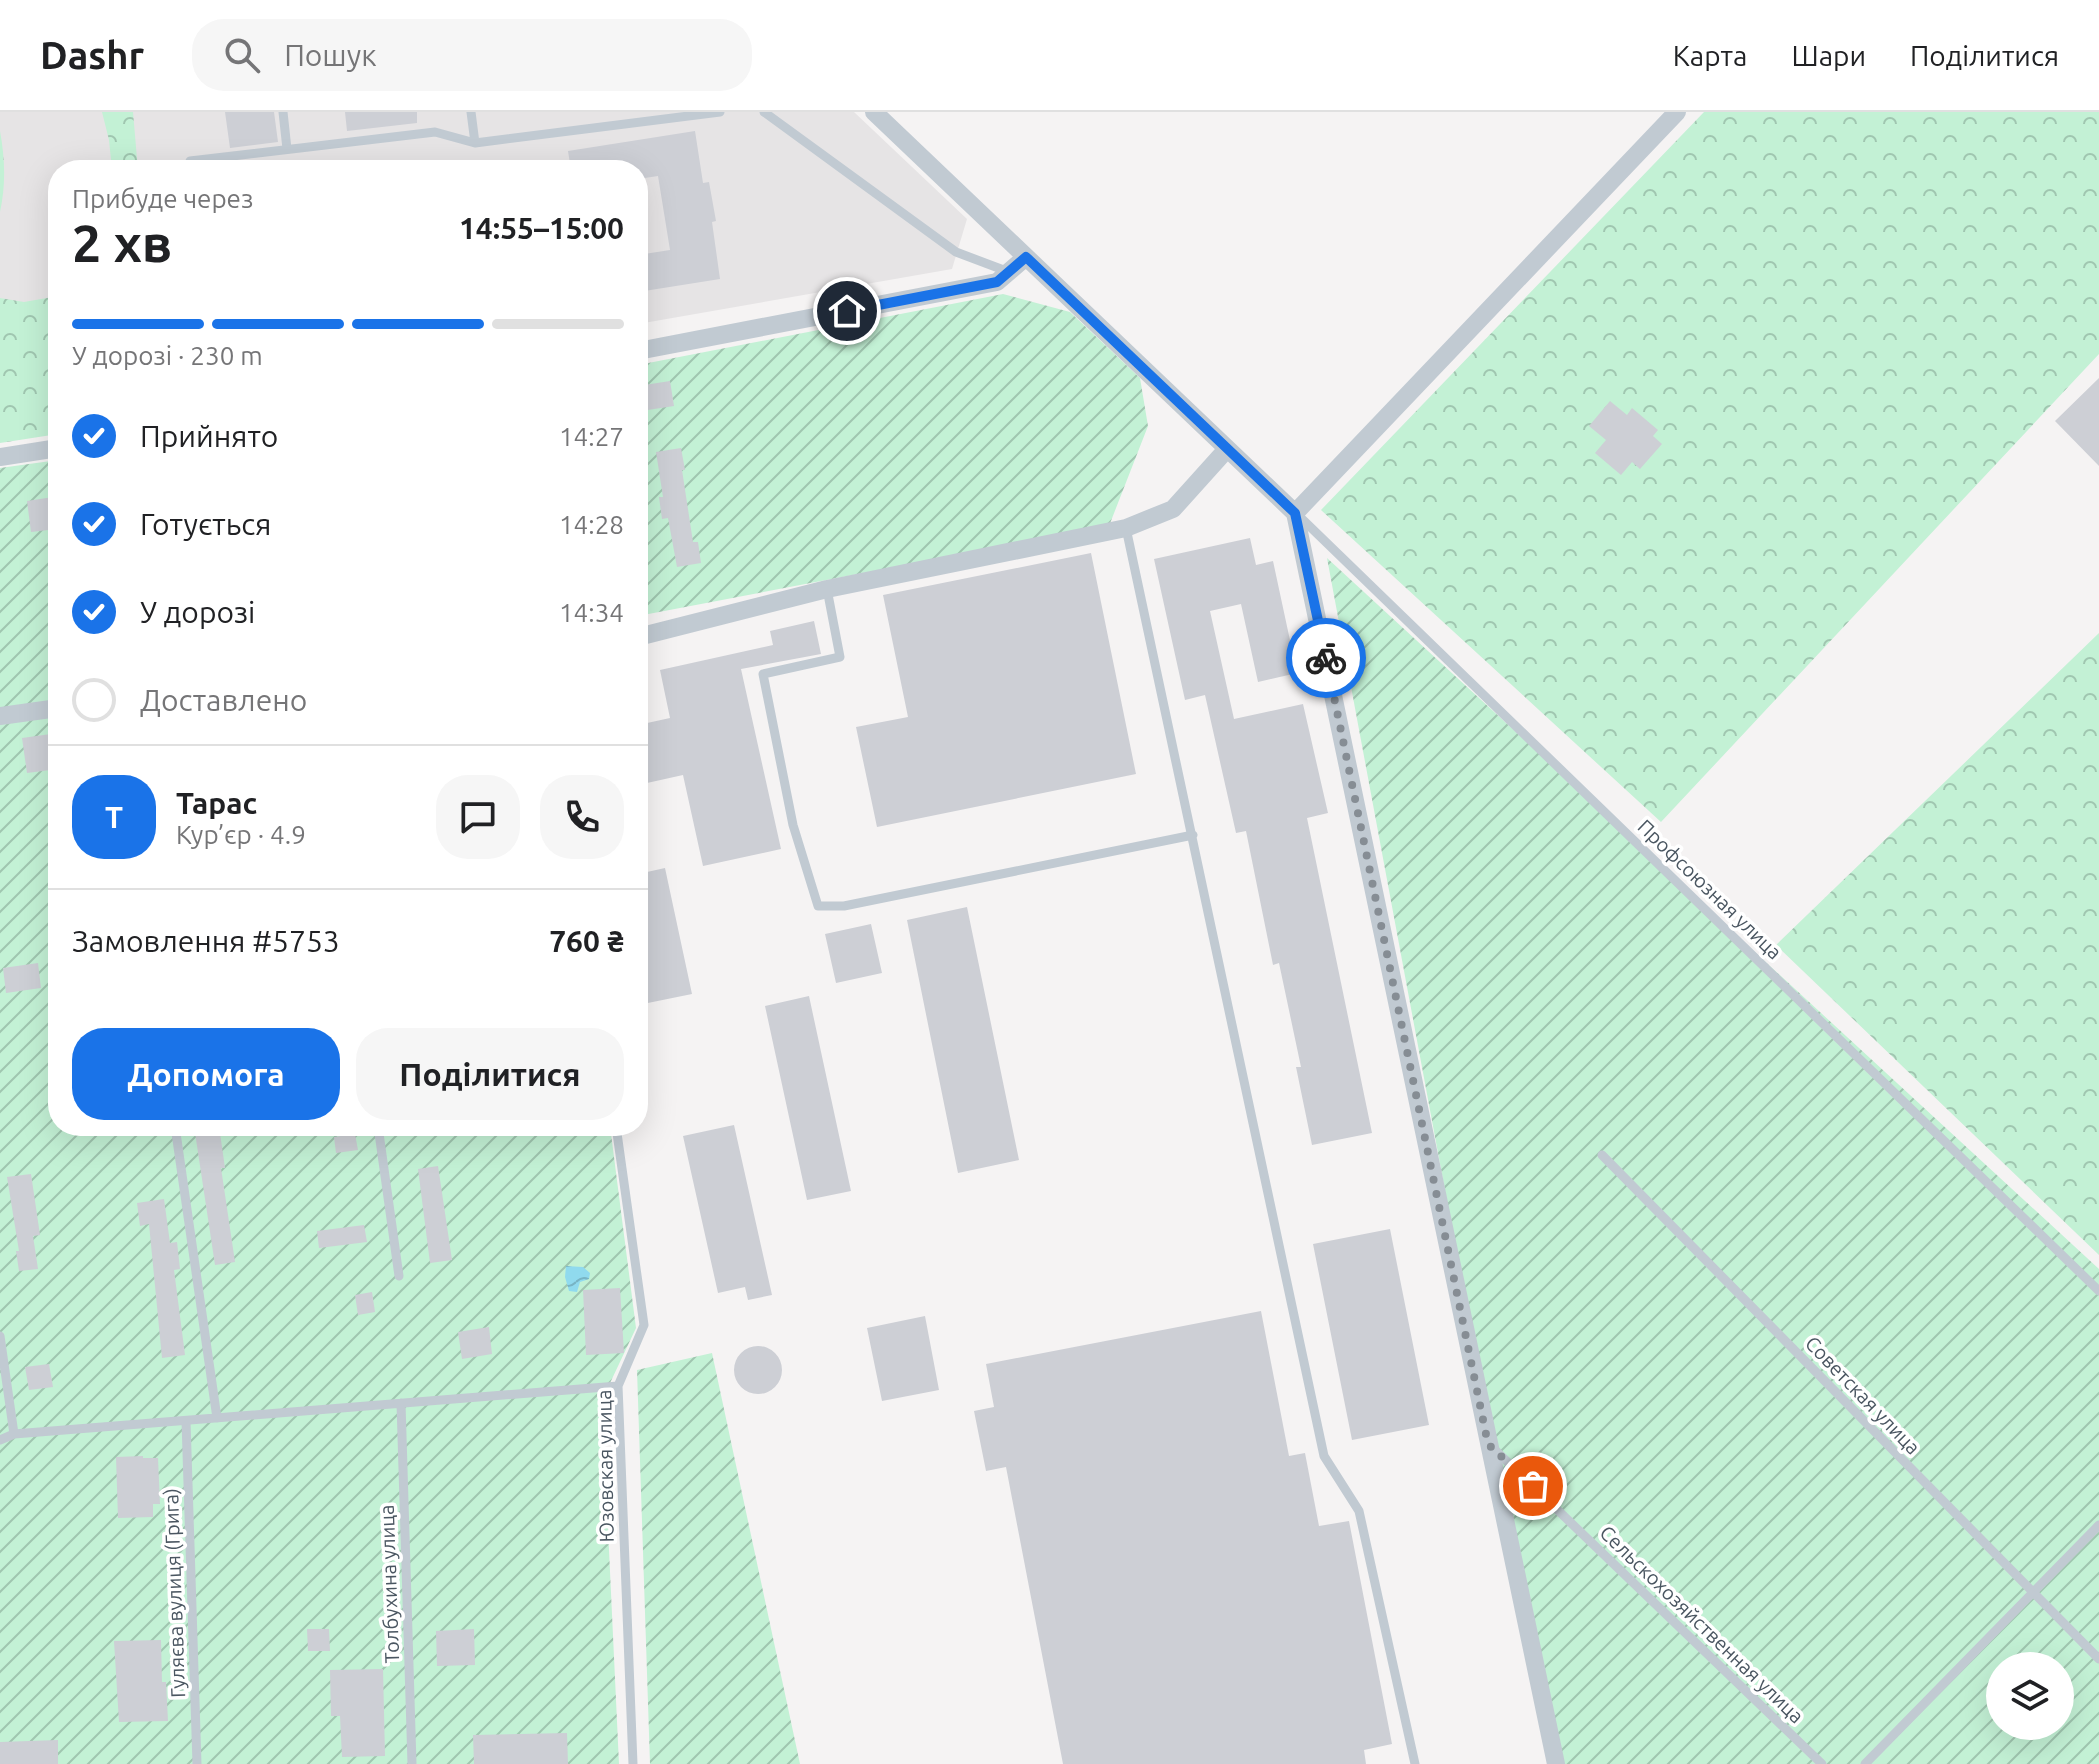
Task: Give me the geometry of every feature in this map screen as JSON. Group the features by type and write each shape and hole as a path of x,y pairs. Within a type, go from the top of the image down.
{"street":[{"path":"874,112 1295,513 1556,1764"},
{"path":"1295,513 1677,112"},
{"path":"648,349 997,282 1026,257"},
{"path":"648,634 827,589 1126,528 1173,509 1227,449"},
{"path":"0,457 48,450"},
{"path":"0,716 48,709"}],"lane":[{"path":"283,112 287,149"},
{"path":"471,112 475,143"},
{"path":"198,160 435,132 475,143 720,112"},
{"path":"764,112 956,252 1009,272"},
{"name":"Профсоюзная улица","path":"1295,513 2099,1291"},
{"path":"1126,528 1324,1456 1359,1511 1415,1764"},
{"path":"827,589 840,657 763,674 793,825 818,906 844,906 1193,835"},
{"path":"176,1136 217,1418"},
{"path":"379,1136 399,1276"},
{"name":"Юзовская улица","path":"617,1136 644,1325 618,1386 633,1764"},
{"name":"Советская улица","path":"1602,1155 2099,1659"},
{"path":"0,1336 14,1434"},
{"path":"0,1440 14,1434 618,1386"},
{"name":"Толбухина улица","path":"401,1403 412,1764"},
{"name":"Гуляєва вулиця (Грига)","path":"186,1421 197,1764"},
{"name":"Сельскохозяйственная улица","path":"1488,1444 1822,1764"},
{"path":"1865,1764 2099,1525"}],"shaded area":[{"path":"0,112 854,112 967,219 952,269 648,322 648,160 48,160 48,425 0,432"}],"green space":[{"path":"102,112 133,112 137,160 111,160"},
{"path":"1704,112 2099,112 2099,354 1661,822 1321,510"},
{"path":"0,131 4,172 0,212"},
{"path":"1003,294 1070,312 1140,378 1148,426 1109,526 648,614 648,363"},
{"path":"0,298 24,302 48,298 48,436 0,443"},
{"path":"48,461 48,1136 611,1136 636,1328 602,1400 619,1764 0,1764 0,468"},
{"path":"1327,558 2099,1269 2099,1764 1552,1764"},
{"path":"2099,633 2099,1255 1776,945"},
{"path":"712,1353 800,1764 650,1764 637,1370"}],"water":[{"path":"566,1266 583,1267 590,1273 589,1279 580,1282 577,1292 569,1291"}],"building":[{"path":"225,112 274,112 278,142 230,148"},
{"path":"345,112 417,112 417,123 347,131"},
{"path":"695,131 703,183 709,182 716,221 712,222 720,279 648,290 648,253 670,250 658,176 648,178 648,160 569,160 568,151"},
{"path":"2099,378 2099,466 2055,421"},
{"path":"670,381 674,406 648,410 648,384"},
{"path":"1610,401 1627,415 1632,408 1658,430 1653,436 1662,444 1640,469 1632,462 1621,475 1595,453 1606,440 1589,426"},
{"path":"681,448 693,542 698,542 701,563 677,567 668,518 662,519 659,497 663,497 656,452"},
{"path":"48,498 48,530 31,532 27,501"},
{"path":"1250,538 1256,565 1273,561 1297,673 1258,682 1241,604 1210,611 1234,719 1303,704 1328,813 1307,818 1372,1133 1312,1145 1296,1067 1301,1067 1279,963 1273,965 1246,831 1236,833 1205,695 1185,700 1154,559"},
{"path":"1091,553 1136,774 877,827 856,727 908,717 883,595"},
{"path":"814,621 821,654 741,669 781,849 703,866 683,775 648,783 648,723 670,718 660,670 773,645 770,631"},
{"path":"48,734 48,770 27,773 22,738"},
{"path":"665,868 692,994 648,1003 648,872"},
{"path":"967,907 1019,1160 958,1173 907,920"},
{"path":"871,924 882,973 836,983 825,934"},
{"path":"38,963 41,988 6,993 3,968"},
{"path":"809,996 851,1191 807,1200 765,1006"},
{"path":"734,1125 772,1295 748,1300 745,1287 718,1293 683,1136"},
{"path":"196,1136 220,1136 225,1168 221,1168 235,1262 215,1265"},
{"path":"355,1136 358,1150 336,1153 334,1137"},
{"path":"438,1166 452,1260 430,1263 418,1169"},
{"path":"31,1174 40,1235 33,1236 38,1269 19,1271 16,1251 19,1251 7,1177"},
{"path":"164,1199 170,1243 177,1242 180,1269 174,1270 185,1355 162,1358 149,1224 140,1226 137,1203"},
{"path":"364,1225 367,1242 319,1248 317,1231"},
{"path":"1390,1229 1429,1425 1352,1440 1313,1244"},
{"path":"620,1288 624,1353 586,1355 583,1290"},
{"path":"372,1292 375,1312 358,1315 355,1295"},
{"path":"1261,1311 1289,1456 1305,1453 1319,1526 1349,1521 1392,1744 1364,1750 1366,1764 1063,1764 1006,1467 986,1471 974,1411 994,1407 986,1364"},
{"path":"925,1316 939,1390 882,1401 867,1328"},
{"path":"489,1327 492,1354 462,1359 458,1332"},
{"path":"758,1346 775,1353 782,1370 775,1387 758,1394 741,1387 734,1370 741,1353"},
{"path":"49,1364 53,1387 29,1390 25,1367"},
{"path":"116,1457 158,1458 160,1504 153,1504 153,1517 118,1518"},
{"path":"307,1629 329,1629 330,1651 308,1651"},
{"path":"474,1629 475,1665 437,1666 436,1631"},
{"path":"161,1640 162,1682 166,1682 168,1721 119,1722 114,1641"},
{"path":"383,1669 385,1756 342,1757 340,1716 331,1716 330,1670"},
{"path":"567,1733 568,1764 474,1764 473,1735"},
{"path":"58,1740 58,1764 0,1764 0,1742"}],"way so far":[{"path":"1326,658 1488,1444 1533,1486"}],"route":[{"path":"847,311 997,282 1026,257 1295,513 1326,658"}]}
